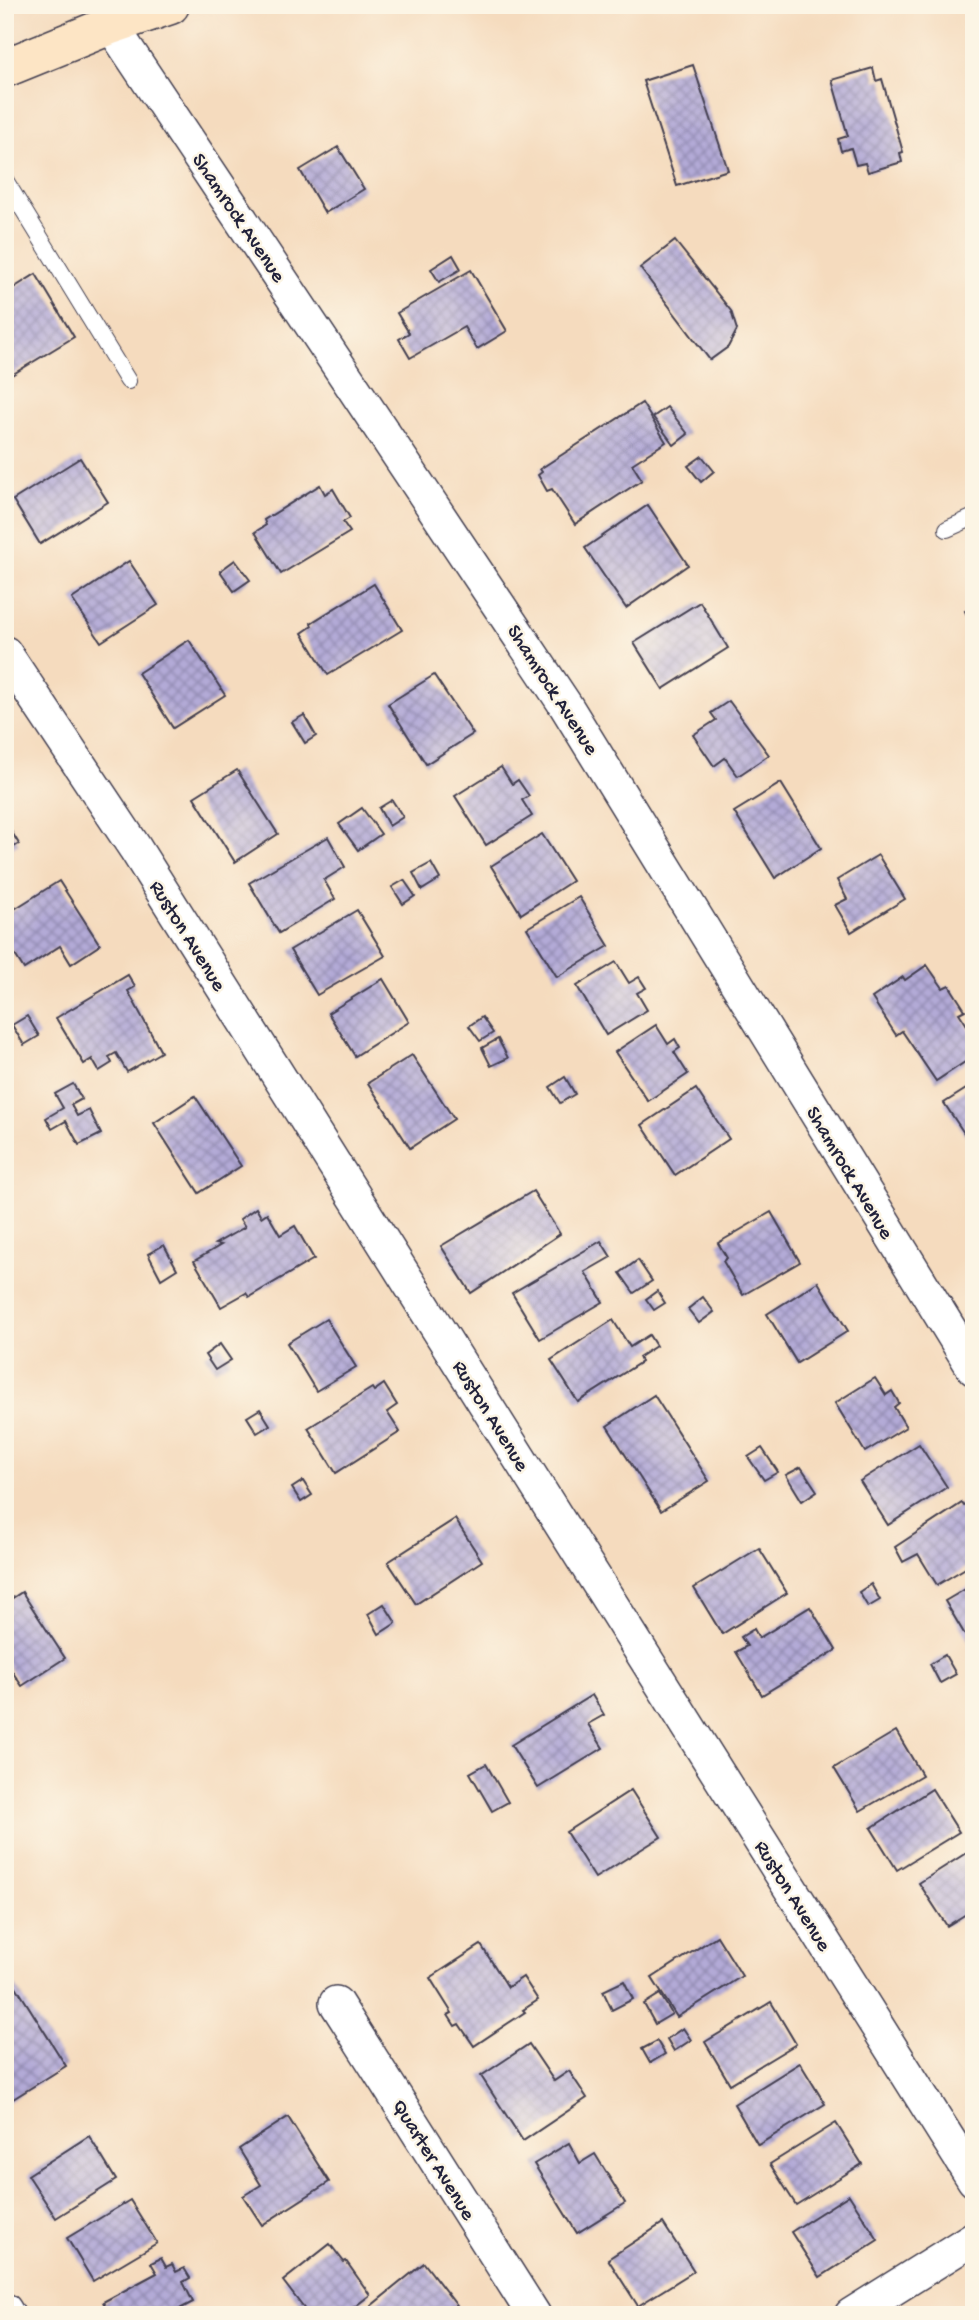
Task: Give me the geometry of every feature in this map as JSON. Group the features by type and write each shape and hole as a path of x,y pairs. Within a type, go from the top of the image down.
{"main road":[{"path":"5,68 111,25 170,5"}],"street":[{"name":"Shamrock Avenue","path":"111,25 566,706 974,1369"},
{"name":"Ruston Avenue","path":"5,653 135,848 974,2180"},
{"name":"Quarter Avenue","path":"336,2003 534,2315"},
{"path":"851,2315 974,2238"},
{"path":"5,2310 9,2315"}],"lane":[{"path":"5,180 128,381"},
{"path":"947,529 974,517"}],"building":[{"path":"693,65 728,170 677,186 643,81"},
{"path":"873,68 876,81 882,79 903,152 900,153 902,162 868,172 865,163 856,165 851,148 841,151 838,139 848,136 832,80"},
{"path":"338,147 364,189 325,213 300,170"},
{"path":"675,241 731,311 737,330 728,347 710,360 640,268"},
{"path":"453,255 461,269 439,282 431,269"},
{"path":"471,270 507,331 477,349 464,327 410,358 399,339 409,333 397,313"},
{"path":"36,274 74,337 5,379 5,289 7,292"},
{"path":"642,403 666,442 632,464 642,480 575,524 552,489 547,491 538,475 542,472 540,469"},
{"path":"667,407 688,434 674,445 653,417"},
{"path":"702,456 714,471 701,482 688,466"},
{"path":"80,458 108,502 40,544 13,500"},
{"path":"320,485 325,494 333,489 350,518 343,522 350,532 281,574 255,532 266,525 264,520"},
{"path":"648,505 688,565 626,608 585,548"},
{"path":"235,560 250,580 234,591 220,571"},
{"path":"129,561 158,605 101,642 72,599"},
{"path":"374,584 402,630 328,675 302,633 312,626 311,623"},
{"path":"700,602 728,648 663,689 634,643"},
{"path":"974,607 974,630 965,611"},
{"path":"189,640 225,695 173,728 138,673"},
{"path":"434,675 473,734 426,764 388,704"},
{"path":"729,701 769,755 738,776 725,758 714,766 693,735 716,720 711,713"},
{"path":"304,715 316,736 305,743 292,722"},
{"path":"501,767 512,784 518,780 529,796 522,800 532,816 486,845 455,796"},
{"path":"237,770 278,834 235,862 194,797"},
{"path":"781,783 821,848 775,878 734,812"},
{"path":"392,800 403,817 389,826 379,808"},
{"path":"362,808 381,834 358,850 339,824"},
{"path":"5,821 19,844 5,852"},
{"path":"542,834 572,881 521,914 491,866"},
{"path":"328,837 345,867 324,880 335,899 279,933 249,883"},
{"path":"878,855 905,899 851,932 835,905 847,899 837,880"},
{"path":"431,863 440,879 422,890 413,873"},
{"path":"404,880 415,896 403,904 392,887"},
{"path":"59,881 100,945 71,964 60,946 24,969 5,939 5,915"},
{"path":"579,897 609,946 557,977 527,928"},
{"path":"357,910 385,956 317,995 290,950"},
{"path":"616,962 629,983 639,977 646,988 637,993 647,1010 606,1035 577,986"},
{"path":"927,965 943,988 949,985 965,1010 959,1013 974,1036 974,1056 936,1081 902,1031 896,1035 872,998"},
{"path":"128,975 135,987 128,991 161,1052 127,1072 116,1053 109,1057 112,1063 99,1071 92,1059 84,1064 56,1018"},
{"path":"383,979 409,1022 355,1056 328,1013"},
{"path":"27,1016 39,1036 24,1045 12,1025"},
{"path":"482,1017 493,1033 480,1041 469,1026"},
{"path":"656,1025 668,1044 675,1039 680,1048 674,1052 688,1074 648,1101 615,1052"},
{"path":"498,1039 508,1058 491,1066 482,1048"},
{"path":"412,1055 454,1119 410,1148 368,1083"},
{"path":"565,1077 575,1094 560,1103 550,1087"},
{"path":"73,1084 82,1099 71,1105 77,1116 89,1110 101,1134 79,1145 66,1121 52,1129 46,1118 63,1108 55,1094"},
{"path":"974,1084 974,1148 944,1103"},
{"path":"696,1089 729,1139 675,1175 642,1125"},
{"path":"195,1096 241,1166 199,1193 154,1123"},
{"path":"533,1191 560,1234 471,1293 441,1246"},
{"path":"256,1208 261,1217 267,1213 280,1235 295,1226 314,1259 249,1297 246,1293 221,1307 194,1261 221,1245 215,1244 245,1227 240,1219"},
{"path":"771,1212 800,1262 743,1295 723,1261 727,1258 718,1243"},
{"path":"601,1241 611,1257 585,1272 603,1302 540,1339 512,1293"},
{"path":"164,1245 177,1269 161,1279 148,1254"},
{"path":"638,1260 652,1281 634,1293 620,1273"},
{"path":"818,1282 848,1331 797,1363 767,1314"},
{"path":"657,1291 665,1303 654,1310 646,1299"},
{"path":"703,1297 714,1312 699,1323 688,1309"},
{"path":"326,1319 356,1367 316,1391 287,1343"},
{"path":"613,1320 630,1347 649,1335 656,1346 639,1357 641,1362 578,1402 551,1360"},
{"path":"220,1344 231,1360 215,1370 205,1355"},
{"path":"875,1378 886,1395 892,1391 899,1403 894,1407 906,1427 865,1452 835,1403"},
{"path":"384,1384 397,1405 387,1412 400,1432 336,1473 308,1428 372,1388 374,1391"},
{"path":"654,1395 709,1481 661,1511 607,1426"},
{"path":"260,1409 270,1425 257,1433 247,1417"},
{"path":"919,1444 947,1487 888,1525 860,1481"},
{"path":"762,1448 778,1472 764,1480 748,1457"},
{"path":"801,1467 817,1491 802,1501 786,1475"},
{"path":"303,1481 312,1495 301,1502 292,1488"},
{"path":"971,1502 974,1506 974,1563 937,1585 918,1554 903,1562 895,1547 962,1503 964,1506"},
{"path":"455,1519 482,1561 416,1604 388,1562"},
{"path":"759,1548 787,1593 722,1634 694,1588"},
{"path":"871,1584 880,1600 868,1607 859,1592"},
{"path":"974,1584 974,1650 945,1601"},
{"path":"22,1592 65,1658 22,1686 5,1661 5,1603"},
{"path":"384,1604 396,1623 379,1634 368,1614"},
{"path":"810,1607 836,1650 762,1695 736,1652 747,1646 741,1637 754,1629 759,1638"},
{"path":"945,1655 956,1674 940,1683 930,1664"},
{"path":"592,1695 604,1715 588,1724 603,1748 538,1788 511,1745"},
{"path":"896,1731 922,1775 860,1811 834,1768"},
{"path":"486,1764 508,1802 492,1811 470,1773"},
{"path":"932,1789 959,1832 897,1870 871,1828"},
{"path":"631,1790 661,1837 595,1878 566,1832"},
{"path":"974,1848 974,1909 947,1926 919,1883"},
{"path":"717,1936 742,1976 677,2017 652,1978"},
{"path":"481,1945 508,1987 523,1977 538,2000 523,2010 525,2012 474,2046 459,2024 455,2026 448,2015 452,2013 430,1978"},
{"path":"5,1969 66,2066 5,2104"},
{"path":"624,1981 633,1999 612,2010 603,1991"},
{"path":"660,1994 672,2014 655,2024 644,2004"},
{"path":"771,2002 796,2044 730,2084 705,2042"},
{"path":"683,2028 691,2040 674,2051 667,2039"},
{"path":"657,2041 665,2054 650,2063 642,2049"},
{"path":"529,2044 554,2081 569,2071 587,2098 523,2141 481,2076"},
{"path":"800,2063 825,2104 758,2145 734,2104"},
{"path":"288,2117 329,2182 262,2225 243,2196 261,2185 239,2149"},
{"path":"836,2123 862,2164 796,2205 770,2164"},
{"path":"89,2136 116,2180 56,2218 28,2175"},
{"path":"569,2143 580,2163 595,2154 625,2203 577,2233 534,2164"},
{"path":"849,2195 878,2240 820,2277 791,2232"},
{"path":"130,2200 157,2243 93,2281 67,2238"},
{"path":"663,2223 694,2271 638,2306 608,2259"},
{"path":"330,2244 370,2295 344,2315 309,2315 283,2281"},
{"path":"161,2258 166,2267 172,2264 176,2272 184,2268 190,2278 183,2282 193,2302 172,2313 173,2315 110,2315 103,2302 157,2273 151,2263"},
{"path":"424,2263 457,2306 446,2315 378,2315 371,2306"}]}
